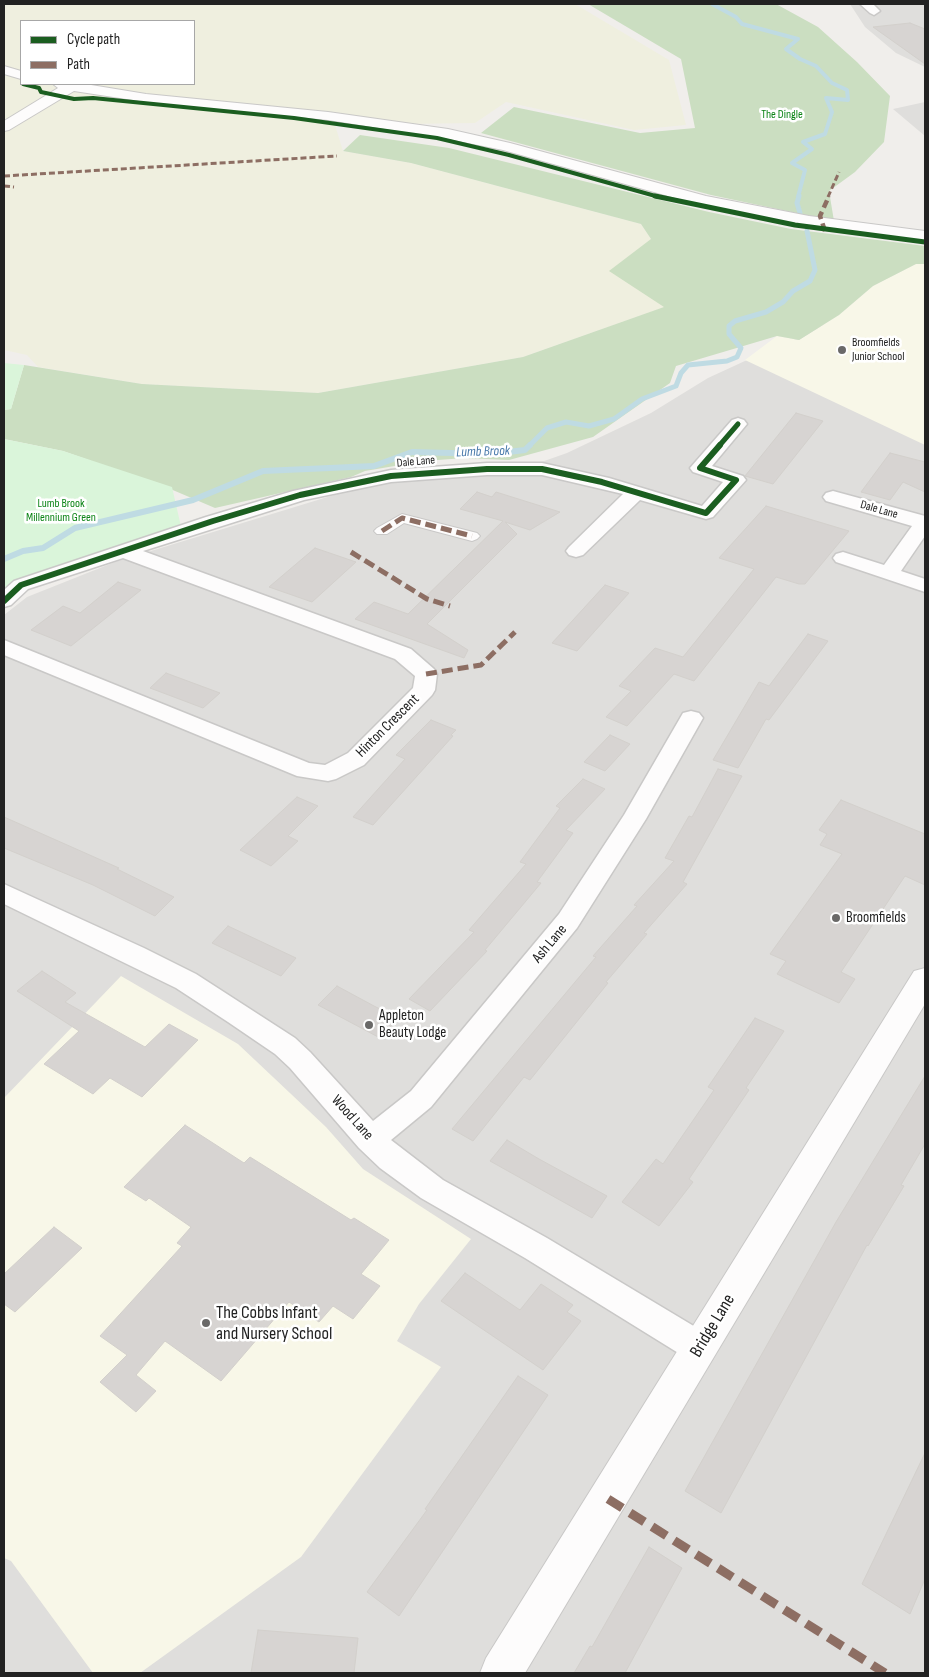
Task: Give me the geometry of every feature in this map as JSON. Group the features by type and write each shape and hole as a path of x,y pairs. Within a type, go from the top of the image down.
{"street":[{"path":"4,70 20,75"},
{"path":"4,127 66,85 146,98 395,124 505,146 704,201 809,221 925,236"},
{"name":"Dale Lane","path":"4,600 21,585 264,505 344,484 391,476 448,471 535,469 576,475 706,513 736,480 700,468 738,424"},
{"path":"576,551 637,492"},
{"name":"Dale Lane","path":"833,497 925,522 888,574"},
{"path":"382,531 402,518 472,536"},
{"name":"Hinton Crescent","path":"4,647 305,770 328,773 356,759 424,690 426,674 402,654 123,551"},
{"path":"843,558 925,586"},
{"name":"Ash Lane","path":"370,1139 396,1121 421,1099 568,922 634,819 691,718"},
{"name":"Wood Lane","path":"4,893 135,955 186,982 269,1034 300,1060 370,1139 391,1159 432,1189 536,1248 700,1348"},
{"name":"Bridge Lane","path":"501,1673 925,979"}],"shaded area":[{"path":"850,4 925,4 925,67 896,53 865,27"},
{"path":"925,102 925,136 893,109"},
{"name":"Broomfields Junior School","path":"916,264 925,264 925,445 745,360 777,336 799,340 839,315 873,286"},
{"path":"925,278 925,1673 4,1673 4,615 27,597 115,562 370,484 510,473 567,453 651,413 708,378"},
{"name":"The Cobbs Infant and Nursery School","path":"121,976 238,1044 326,1127 363,1169 471,1239 419,1304 397,1341 441,1367 301,1557 140,1673 93,1673 11,1561 4,1558 4,1098"}],"green space":[{"path":"4,4 575,4 669,60 686,125 634,130 506,102 475,123 335,125 343,151 411,163 641,224 651,239 665,307 523,357 318,393 142,384 38,367 27,355 4,350"},
{"name":"The Dingle","path":"588,4 776,4 818,27 857,62 890,96 884,142 855,172 829,191 834,221 711,195 481,133 514,107 640,133 695,128 681,59"},
{"path":"360,135 449,148 709,212 791,229 925,246 925,264 916,264 873,286 839,315 799,340 777,336 676,366 670,383 593,437 509,460 465,458 424,461 365,471 351,477 215,508 168,488 63,451 4,439 4,410 11,409 24,365 142,384 318,393 523,357 664,307 609,271 651,239 641,224 411,163 343,151"},
{"path":"4,363 24,365 11,409 4,410"},
{"name":"Lumb Brook Millennium Green","path":"4,439 63,451 172,487 182,531 21,585 4,598"}],"building":[{"path":"910,23 925,29 925,64 873,27"},
{"path":"796,413 823,421 773,484 745,476"},
{"path":"890,453 925,462 925,492 903,482 890,500 861,492"},
{"path":"477,492 492,497 496,492 560,512 530,530 505,522 517,534 427,624 468,650 464,658 355,619 374,602 408,614 503,521 460,509"},
{"path":"766,506 849,531 805,584 776,577 694,681 674,674 627,726 606,717 631,691 619,686 655,648 683,657 754,569 719,558"},
{"path":"315,548 356,562 312,602 269,587"},
{"path":"118,582 141,590 71,646 31,630 63,606 80,613"},
{"path":"605,585 629,593 577,651 552,643"},
{"path":"808,634 828,641 769,720 766,719 738,768 713,760 759,682 769,686"},
{"path":"166,673 220,693 203,708 150,688"},
{"path":"431,720 456,730 451,735 453,736 373,825 353,817 405,759 396,755"},
{"path":"610,735 630,744 605,771 584,762"},
{"path":"718,769 742,776 683,882 687,884 644,933 647,934 606,982 608,983 530,1080 524,1077 473,1141 452,1129 596,957 593,956 637,906 634,905 674,861 665,858 689,816 692,817"},
{"path":"583,779 605,789 566,830 573,833 537,882 541,883 485,950 487,951 430,1011 409,999 474,932 469,930 526,864 520,862 560,808 556,806"},
{"path":"297,797 318,806 288,836 298,841 271,866 240,850"},
{"name":"Broomfields","path":"841,800 925,834 925,885 905,876 841,972 855,979 839,1003 777,974 786,961 770,954 842,854 820,845 827,834 819,830"},
{"path":"4,817 119,868 117,869 174,897 155,916 93,885 4,848"},
{"path":"228,926 296,958 281,976 212,943"},
{"path":"42,971 76,993 65,1002 145,1047 169,1024 198,1040 142,1097 110,1078 93,1094 44,1064 79,1031 17,991"},
{"path":"337,986 398,1018 380,1038 318,1005"},
{"path":"755,1018 784,1031 746,1088 749,1090 689,1179 693,1182 659,1226 622,1202 656,1159 663,1164 714,1090 708,1087"},
{"path":"925,1076 925,1144 901,1185 904,1186 867,1245 721,1513 685,1491 836,1222"},
{"path":"185,1125 244,1163 250,1157 351,1220 354,1218 389,1240 361,1274 380,1286 353,1319 333,1306 319,1322 289,1302 221,1381 165,1341 136,1375 156,1391 136,1412 100,1382 127,1355 100,1336 182,1246 177,1243 191,1227 149,1198 146,1201 124,1187"},
{"path":"507,1140 607,1196 592,1218 490,1161"},
{"path":"54,1227 82,1248 15,1312 4,1304 4,1274"},
{"path":"465,1273 520,1310 541,1284 573,1305 567,1312 581,1321 543,1370 441,1301"},
{"path":"518,1376 548,1395 399,1616 367,1592 427,1510 425,1509"},
{"path":"925,1453 925,1579 910,1614 862,1584"},
{"path":"649,1547 682,1568 625,1673 574,1673 590,1646 592,1647"},
{"path":"258,1630 358,1638 354,1673 251,1673"}],"waterway":[{"path":"712,4 736,17 742,24 798,39 786,49 800,59 816,66 832,83 847,90 848,100 826,98 832,112 825,134 803,142 812,149 792,163 805,170 798,197"},
{"path":"799,196 797,203 800,213"},
{"name":"Lumb Brook","path":"4,559 23,551 43,548 75,528 193,500 263,471 374,466 412,452 491,454 525,450 547,428 566,422 589,426 614,419 642,399 676,386 681,373 688,365 727,361 737,357 741,348 729,334 729,326 735,321 766,312 783,302 793,291 810,281 815,270 807,231"}],"marked path":[{"path":"4,176 337,156"},
{"path":"825,231 820,216 839,172"},
{"path":"4,186 14,187"},
{"path":"382,531 402,518 472,536"},
{"path":"351,552 427,599 450,606"},
{"path":"426,674 481,665 515,632"},
{"path":"608,1499 885,1673"}],"cycle path":[{"path":"27,85 39,88 41,92 74,99 93,98 294,118 437,138 509,155 674,201 795,225 925,242"},
{"path":"4,601 21,585 213,521 300,495 391,476 487,469 542,469 602,482 706,513 736,480 700,468 738,424"}],"place":[{"name":"Broomfields Junior School","path":"842,350"},
{"name":"Broomfields","path":"836,918"},
{"name":"Appleton Beauty Lodge","path":"369,1025"},
{"name":"The Cobbs Infant and Nursery School","path":"206,1323"}]}
